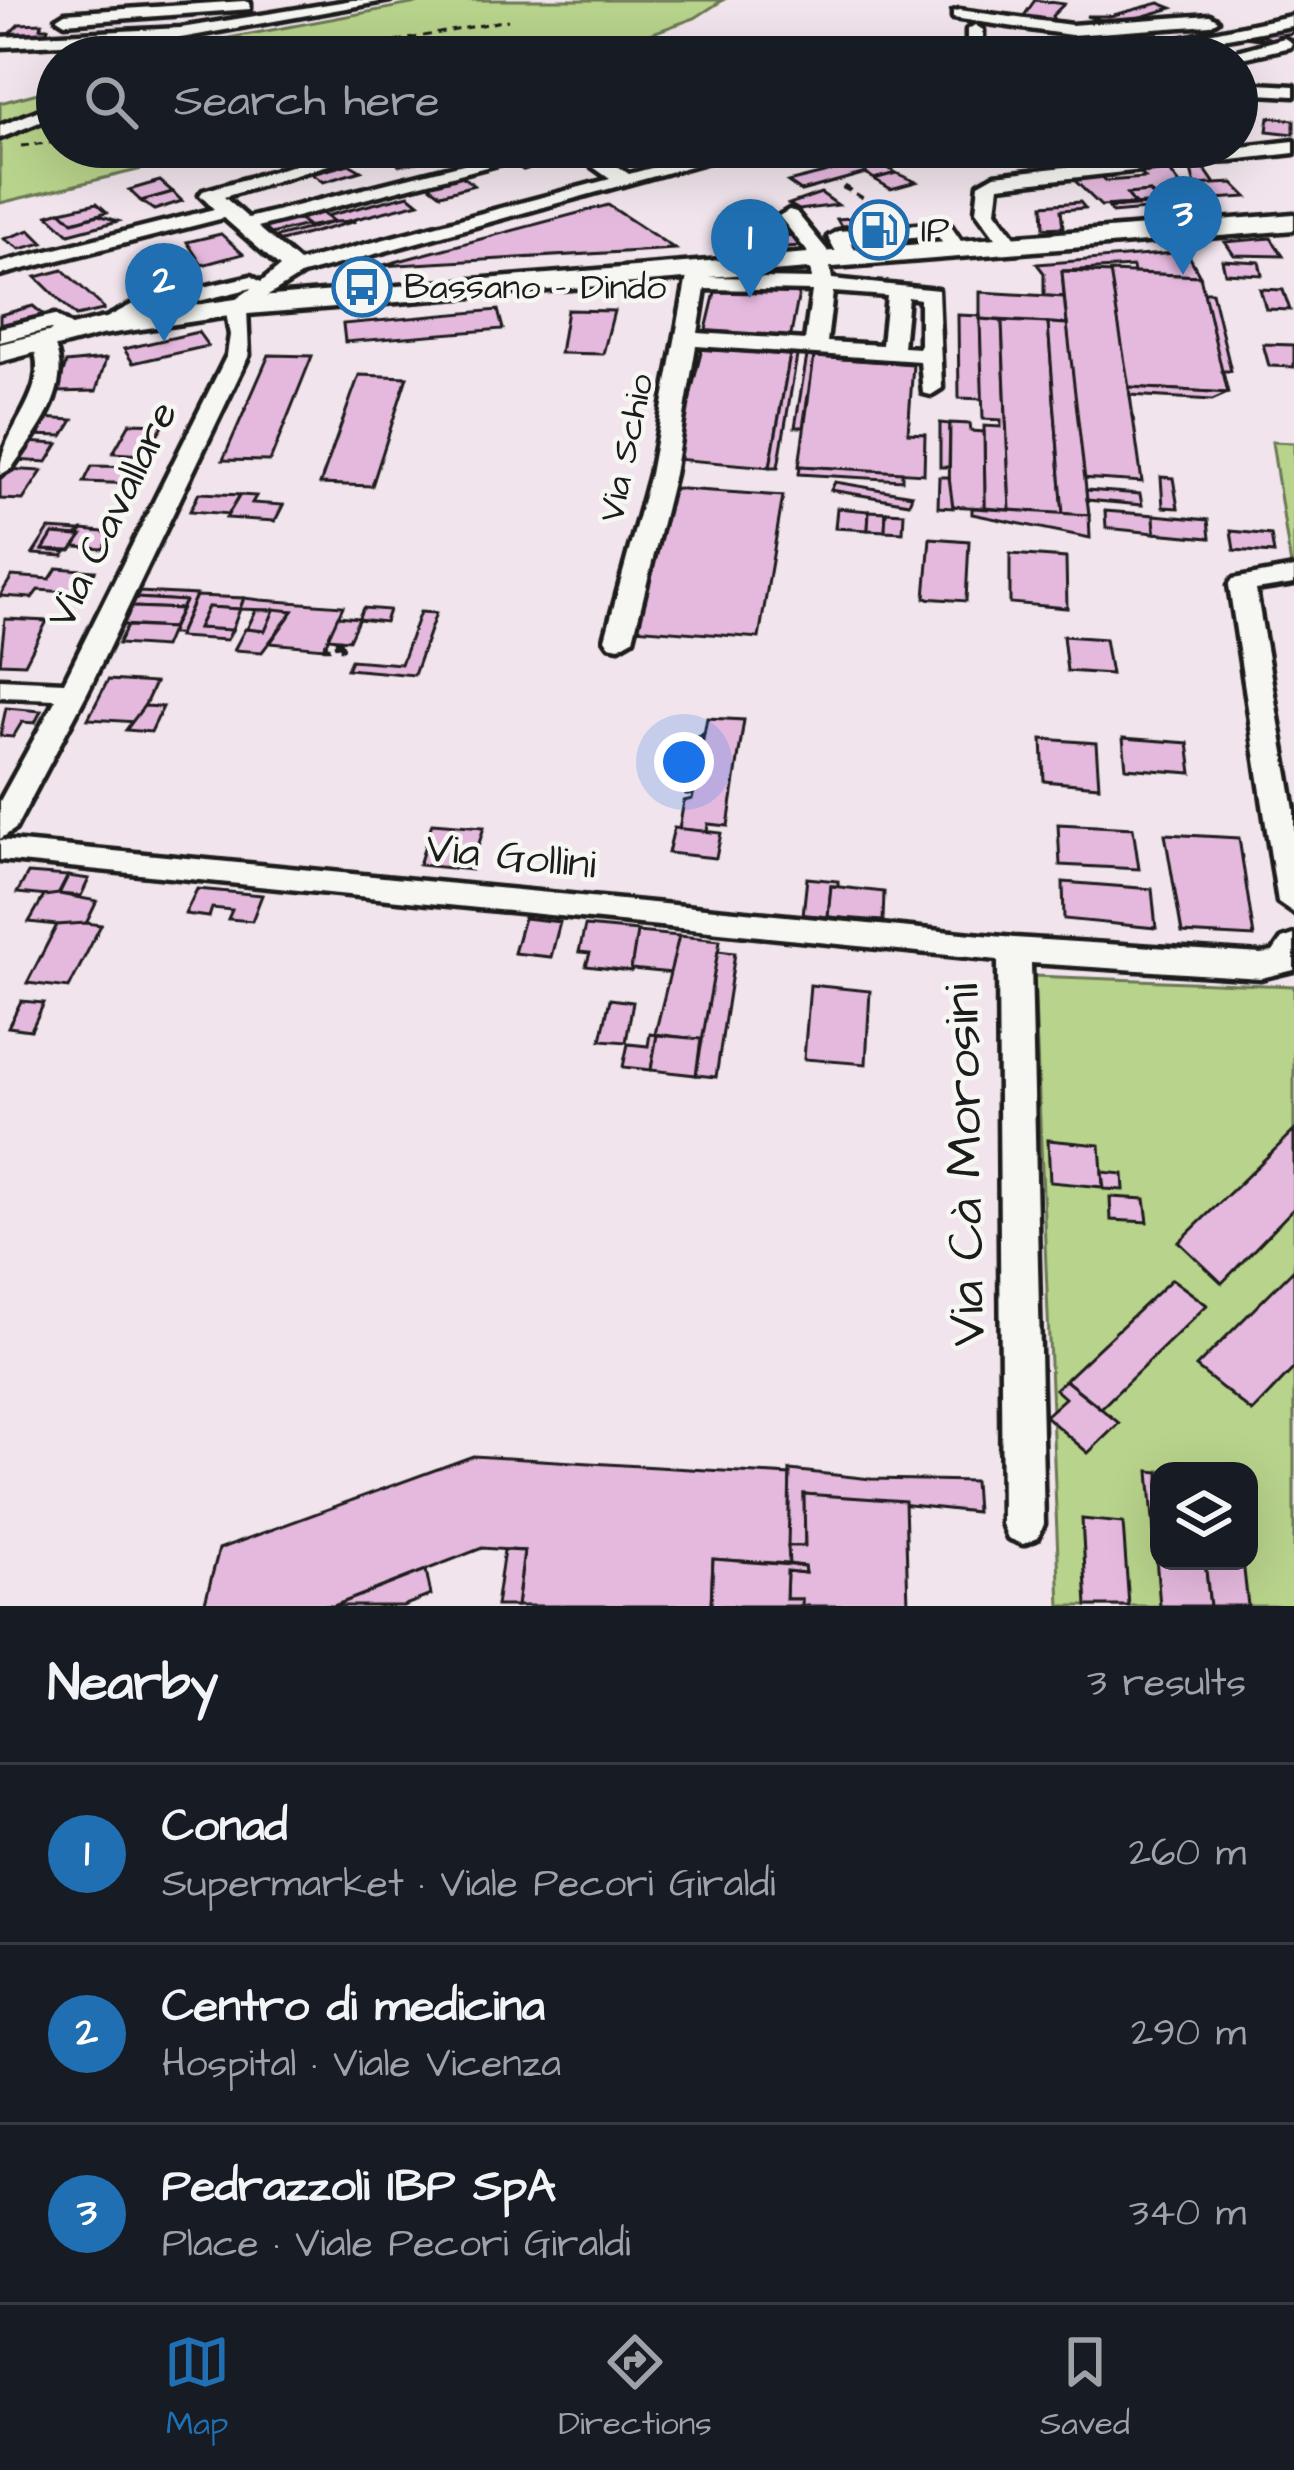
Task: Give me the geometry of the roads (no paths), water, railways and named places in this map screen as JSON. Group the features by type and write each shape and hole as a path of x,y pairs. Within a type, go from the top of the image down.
{"main road":[{"path":"0,352 235,300 318,300 831,268 957,250 1294,221"}],"street":[{"path":"94,36 220,28 382,0"},
{"path":"256,21 269,2"},
{"path":"64,18 269,2"},
{"path":"1173,2 1223,20"},
{"path":"1008,25 951,11 975,30 1008,25 1121,30 1223,20 1292,21"},
{"path":"1169,36 1223,20"},
{"path":"205,36 220,28"},
{"path":"975,30 975,36"},
{"path":"0,42 36,40"},
{"path":"1258,50 1284,44"},
{"path":"1258,89 1294,91"},
{"path":"0,133 36,117"},
{"path":"1258,149 1294,146"},
{"path":"296,270 210,195 304,168"},
{"path":"244,225 471,168"},
{"path":"610,168 626,180"},
{"path":"100,327 143,308 235,300 296,270 671,168"},
{"path":"1011,245 986,212 989,184 1093,168"},
{"path":"0,269 225,212"},
{"path":"789,216 831,268 898,290 931,294 931,388"},
{"path":"815,347 831,268"},
{"path":"296,270 293,280 318,300"},
{"name":"Via Schio","path":"619,639 662,475 698,277"},
{"path":"892,352 898,290"},
{"name":"Via Cavallare","path":"0,829 74,692 238,355 242,335 235,300"},
{"path":"0,335 55,321 52,368 10,437 0,468"},
{"path":"687,340 930,355"},
{"path":"1294,576 1242,585 1294,902"},
{"name":"Via Cavallare","path":"0,688 74,692"},
{"name":"Via Gollini","path":"0,850 1014,950"},
{"name":"Via Cà Morosini","path":"1023,1524 1014,950 1261,966 1284,961 1294,947"}],"place":[{"name":"IP","path":"879,230"},
{"name":"Pedrazzoli IBP SpA","path":"1183,275"},
{"name":"Bassano - Dindo","path":"362,287"},
{"name":"Conad","path":"750,298"},
{"name":"Centro di medicina","path":"164,342"}]}
